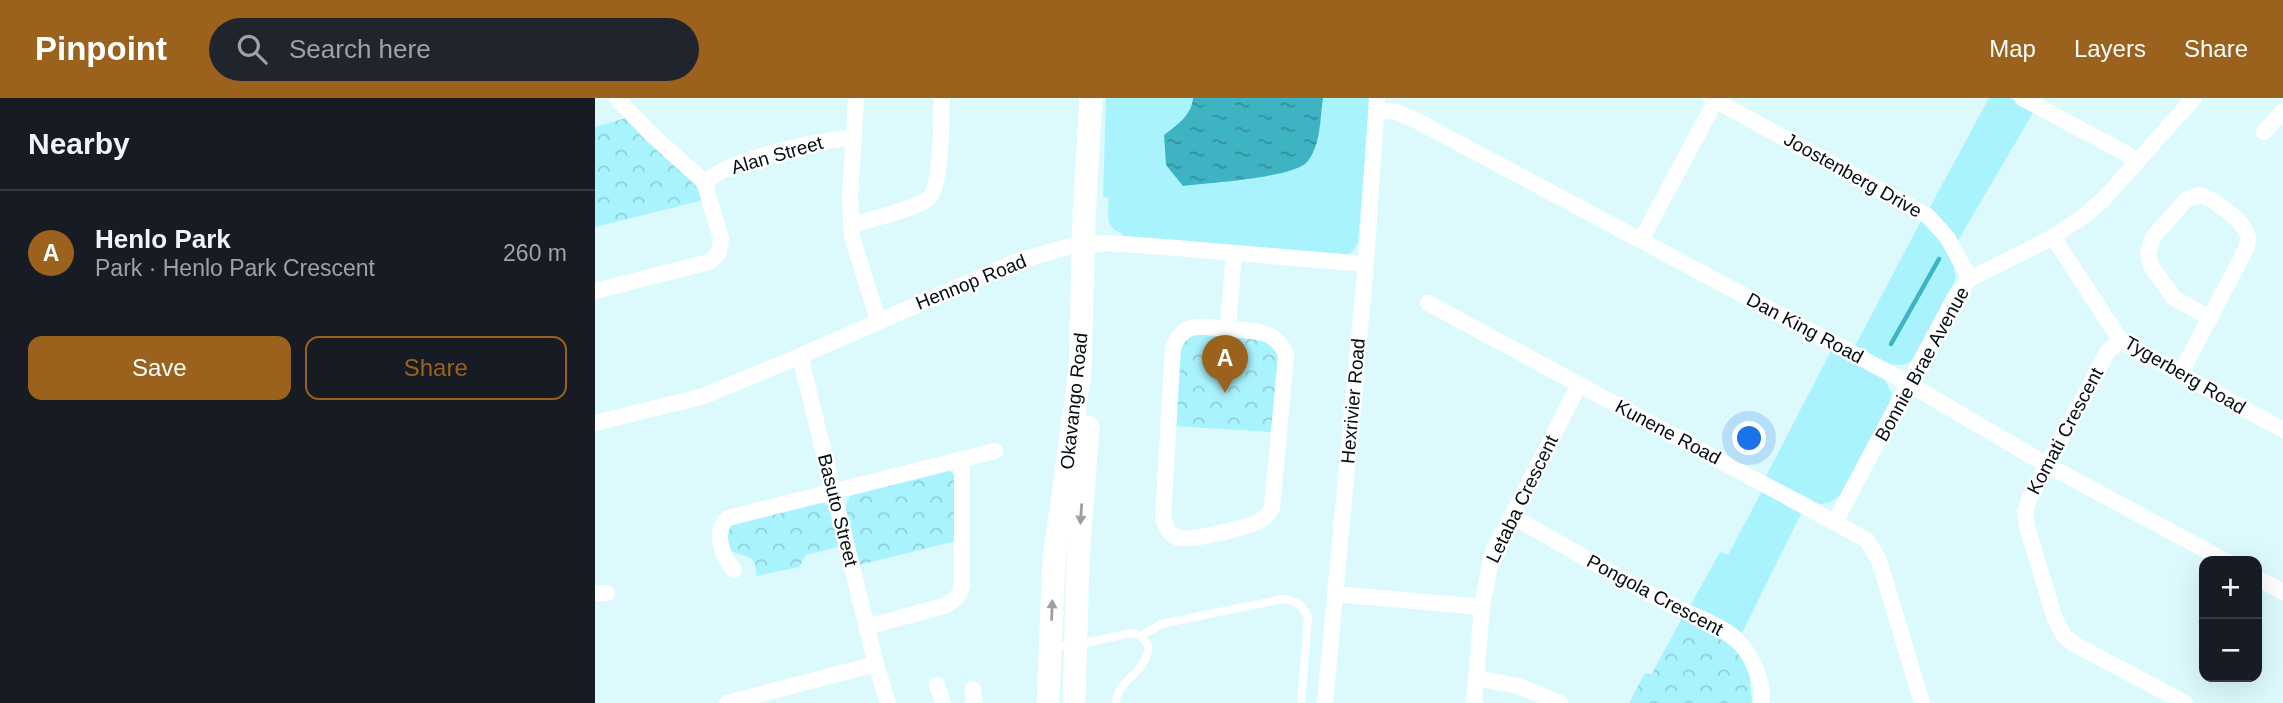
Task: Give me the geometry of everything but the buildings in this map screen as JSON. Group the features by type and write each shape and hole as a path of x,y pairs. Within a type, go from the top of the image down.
{"main road":[{"name":"Okavango Road","path":"1074,703 1077,560 1094,366 1090,243 1091,98"},
{"name":"Okavango Road","path":"1048,703 1054,560 1080,371 1090,243 1097,197 1102,98"}],"street":[{"path":"595,290 709,262 717,257 721,248 721,238 704,182 649,132 617,98"},
{"path":"856,98 851,225 854,247 878,320"},
{"path":"851,225 928,199 937,177 942,98"},
{"path":"2022,98 2127,154 2136,162"},
{"name":"Bonnie Brae Avenue","path":"1835,522 1956,295 1970,279 2053,237 2094,208 2194,98"},
{"path":"1641,240 1714,99"},
{"name":"Joostenberg Drive","path":"1714,99 1929,216 1947,237 1970,279"},
{"name":"Dan King Road","path":"1377,104 1421,123 1909,384 2047,465 2217,556"},
{"name":"Hexrivier Road","path":"1325,703 1366,264 1377,104"},
{"path":"2264,132 2283,111"},
{"name":"Alan Street","path":"704,182 728,168 764,157 824,141 854,138"},
{"path":"2180,374 2210,318 2247,246 2248,237 2242,226 2213,200 2198,195 2186,200 2153,237 2148,253 2151,266 2174,298 2210,318"},
{"name":"Tygerberg Road","path":"2053,237 2121,341 2283,430"},
{"name":"Hennop Road","path":"595,423 704,396 1014,262 1090,243 1366,264"},
{"path":"1228,329 1234,253"},
{"name":"Kunene Road","path":"1428,303 1861,536 1875,552 1922,703"},
{"path":"1188,328 1228,329 1263,332 1273,337 1286,356 1272,508 1269,514 1258,522 1200,537 1179,538 1165,527 1163,507 1173,348 1180,334 1188,328"},
{"name":"Komati Crescent","path":"2121,341 2108,351 2029,499 2025,520 2055,619 2065,636 2076,645 2185,703"},
{"name":"Basuto Street","path":"800,356 866,626 888,703"},
{"name":"Letaba Crescent","path":"1474,703 1482,607 1492,554 1579,385"},
{"path":"734,570 725,557 720,535 721,527 728,518 995,451"},
{"path":"866,626 944,606 960,594 962,459"},
{"name":"Pongola Crescent","path":"1512,516 1663,601 1736,638 1759,678 1761,703"},
{"path":"2262,581 2283,592"},
{"path":"1335,594 1482,607"},
{"path":"727,703 876,664"},
{"path":"1476,678 1518,686 1560,703"},
{"path":"937,685 943,703"}],"lane":[{"path":"1140,636 1161,624 1283,598 1297,601 1308,617 1301,703"},
{"path":"1050,646 1076,645 1131,633 1140,636 1148,645 1147,657 1143,666 1120,687 1116,703"}],"green space":[{"path":"1106,98 1370,98 1358,242 1354,250 1348,255 1122,239 1122,233 1110,224 1109,198 1103,197"},
{"path":"1989,98 2010,98 2034,111 1956,244 1929,209"},
{"path":"626,118 693,181 704,200 595,227 595,127"},
{"path":"1922,219 1935,229 1954,267 1956,279 1914,359 1900,365 1892,364 1855,346"},
{"path":"1197,334 1260,340 1275,350 1278,361 1273,432 1173,426 1178,351 1184,338"},
{"path":"1831,351 1885,380 1892,394 1840,495 1829,503 1820,504 1766,476"},
{"path":"949,471 955,475 956,541 859,565 845,508 850,495"},
{"path":"1762,491 1802,512 1742,633 1690,606 1720,552 1728,555"},
{"path":"820,502 830,506 842,546 806,555 799,567 756,576 752,560 730,551 726,531 731,524"},
{"path":"1682,618 1703,630 1706,629 1737,651 1749,671 1752,703 1629,703 1645,673 1651,675"}],"water":[{"path":"1193,98 1323,98 1319,131 1312,154 1300,167 1287,172 1183,186 1166,165 1164,135 1187,115"}],"waterway":[{"path":"1891,344 1939,259"}],"place":[{"name":"Henlo Park","path":"1225,393"}]}
